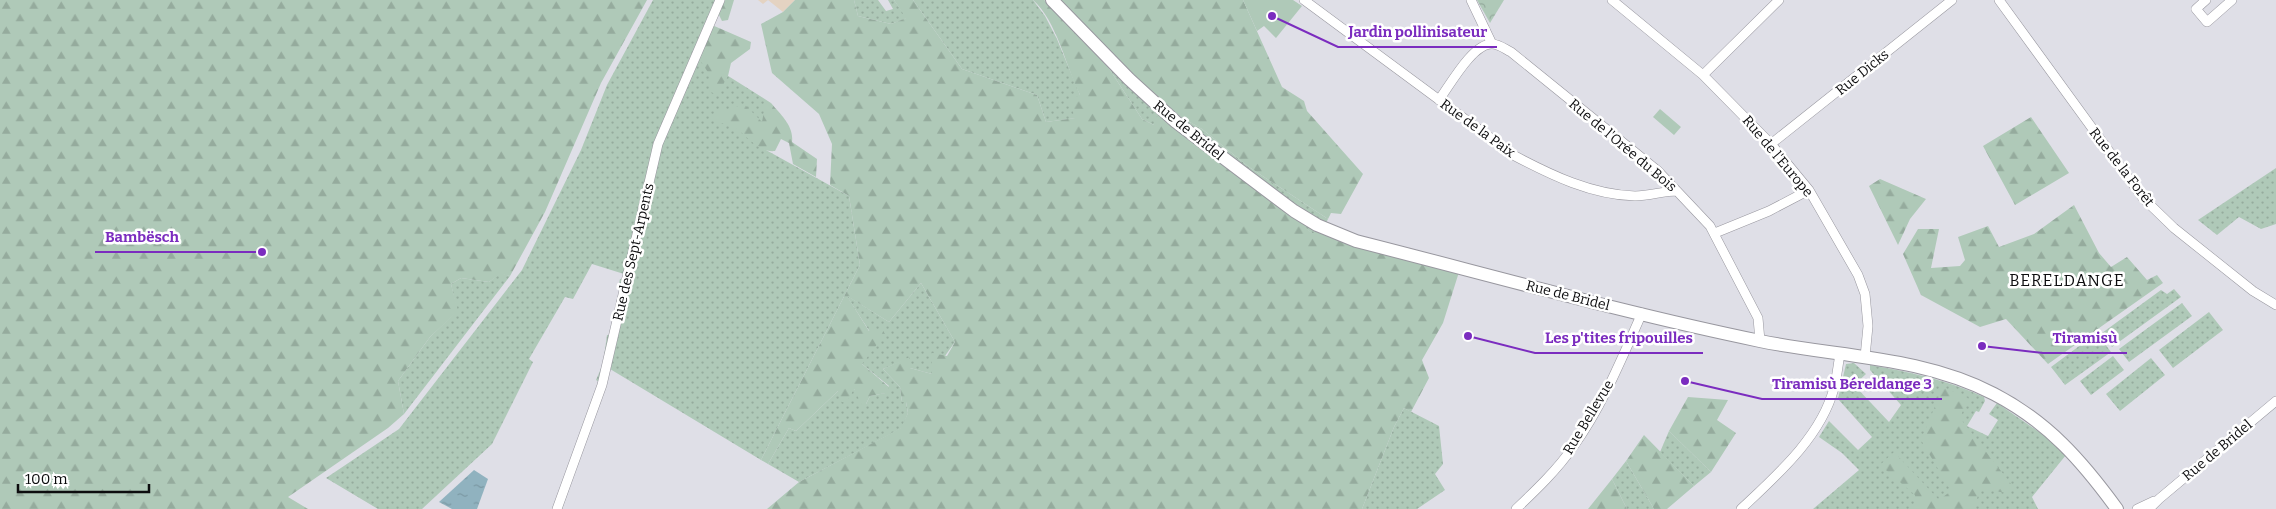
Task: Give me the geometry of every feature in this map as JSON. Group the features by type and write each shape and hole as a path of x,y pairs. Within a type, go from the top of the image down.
{"main road":[{"name":"Rue de Bridel","path":"1052,0 1129,79 1176,122 1294,211 1316,224 1356,241 1642,314 1760,341 1905,363 1944,373 1972,383 2018,408 2064,444 2085,466 2117,509"}],"street":[{"name":"Rue des Sept-Arpents","path":"557,509 602,385 658,144 720,0"},
{"name":"Rue de la Paix","path":"1304,0 1515,156 1567,181 1633,196 1654,196 1677,191"},
{"path":"1439,100 1473,54 1481,46 1492,44 1486,26 1470,0"},
{"name":"Rue de l'Europe","path":"1612,0 1703,74 1771,144 1809,190 1858,275 1865,294 1868,326 1865,357"},
{"path":"1703,74 1779,0"},
{"name":"Rue Dicks","path":"1771,144 1952,0"},
{"name":"Rue de la Forêt","path":"1999,0 2143,198 2174,228 2253,291 2276,304"},
{"path":"2206,0 2196,9 2207,22 2232,0"},
{"name":"Rue de l'Orée du Bois","path":"1492,44 1502,47 1518,58 1658,171 1715,233 1758,318 1760,341"},
{"path":"1715,233 1769,211 1809,190"},
{"name":"Rue Bellevue","path":"1516,509 1541,485 1573,447 1593,415 1642,314"},
{"path":"1741,509 1792,457 1818,426 1834,389 1840,354"},
{"name":"Rue de Bridel","path":"2149,509 2276,401"},
{"name":"Rue de Bridel","path":"2137,509 2159,499"}],"shaded area":[{"path":"758,0 768,0 763,4"},
{"path":"768,0 795,0 783,12"}],"green space":[{"path":"0,0 647,0 601,83 545,212 510,276 500,274 489,282 461,278 451,284 458,311 430,337 398,381 404,414 388,428 288,497 308,509 0,509"},
{"path":"653,0 723,0 698,57 771,103 759,146 849,196 860,265 761,460 610,369 562,509 553,509 599,382 596,380 603,364 607,335 609,335 621,287 618,287 620,279 623,279 624,274 592,264 573,299 565,297 529,359 533,362 492,444 422,509 378,509 326,478 399,429 522,270 581,150 607,85"},
{"path":"723,0 734,0 728,20 722,21 718,13"},
{"path":"795,0 854,0 858,16 891,24 906,18 894,0 913,0 962,69 1037,95 1046,122 1075,118 1069,100 1080,95 1055,32 1033,0 1044,0 1108,67 1142,119 1154,125 1155,118 1158,116 1163,118 1312,233 1321,233 1353,246 1459,272 1443,323 1422,360 1429,378 1411,412 1404,408 1394,427 1362,509 767,509 799,482 901,428 908,413 906,402 902,402 900,387 883,369 910,357 910,368 932,374 932,353 947,356 955,342 921,283 889,322 847,296 869,331 882,329 885,334 862,364 889,387 886,393 870,396 866,404 862,405 854,389 846,403 842,402 838,391 796,431 789,428 768,464 761,460 860,265 849,196 830,185 832,144 819,114 772,73 761,24 783,12"},
{"path":"854,0 878,0 886,11 893,9 888,0 894,0 907,18 891,24 858,16"},
{"path":"913,0 1033,0 1045,16 1057,39 1080,95 1076,118 1046,122 1037,95 962,69"},
{"path":"1044,0 1061,0 1142,83 1181,117 1202,129 1249,167 1328,219 1321,233 1312,233 1154,125 1142,119 1108,67"},
{"path":"1061,0 1243,0 1282,87 1304,101 1307,111 1363,174 1341,214 1331,213 1328,219 1249,167 1202,129 1181,117 1142,83"},
{"path":"1243,0 1293,0 1302,6 1276,38 1264,26 1257,31"},
{"path":"1477,0 1504,0 1490,23"},
{"path":"712,25 751,42 750,49 731,63 728,76 717,95 709,91 711,77 698,57"},
{"path":"771,103 789,126 792,142 817,159 816,177 793,164 789,143 781,139 775,151 769,151 753,143 734,127 714,121 715,110 728,110 744,104 762,122 765,106"},
{"path":"1660,109 1681,127 1674,135 1653,117"},
{"path":"2031,117 2069,173 2015,205 1983,146"},
{"path":"2276,168 2276,224 2261,229 2239,217 2217,235 2198,220"},
{"path":"1880,179 1926,199 1910,219 1898,245 1869,186"},
{"path":"2074,205 2099,253 2111,267 2127,257 2147,280 2157,275 2163,283 2048,364 2006,319 1980,327 1921,295 1903,254 1918,229 1939,229 1931,268 1960,266 1965,260 1958,237 1988,226 1999,247 2034,234"},
{"path":"500,273 510,276 404,414 398,381 430,337 457,311 451,284 461,278 489,282"},
{"path":"921,283 955,342 932,374 910,368 910,358 883,369 900,387 902,402 906,402 908,413 902,428 799,482 768,464 789,428 796,431 838,391 854,389 866,404 870,396 885,393 889,386 862,364 870,332 846,295 889,322"},
{"path":"2174,289 2181,297 2112,347 2102,333 2161,290 2167,294"},
{"path":"2182,303 2192,316 2129,362 2119,349"},
{"path":"2209,312 2223,330 2173,368 2159,350"},
{"path":"2090,338 2095,345 2102,340 2111,352 2065,385 2051,367"},
{"path":"2113,356 2124,370 2091,395 2080,381"},
{"path":"2151,358 2165,375 2120,411 2106,394"},
{"path":"1854,363 1866,374 1854,385 1889,422 1901,405 1870,370 1870,365 1928,377 1984,397 1985,401 1979,412 1976,411 1967,426 1988,436 1998,420 1989,414 1997,403 2045,436 2066,455 2032,497 2038,509 1813,509 1859,470 1842,453 1819,437 1829,421 1858,450 1872,437 1838,399 1846,364"},
{"path":"1943,387 1968,398 1960,418 2011,484 2008,493 1979,489 1975,509 1916,509 1915,495 1880,465 1894,452 1939,500 1951,491 1921,440"},
{"path":"1688,397 1728,400 1717,420 1736,433 1711,472 1669,431"},
{"path":"1404,408 1439,426 1443,464 1435,474 1445,490 1417,509 1362,509 1394,427"},
{"path":"1669,431 1711,472 1694,486 1660,452"},
{"path":"1644,435 1694,486 1667,509 1654,509 1626,461"},
{"path":"1626,461 1654,509 1627,509 1612,479"},
{"path":"1612,479 1627,509 1588,509"}],"water":[{"path":"474,470 488,479 477,509 452,509 439,502"}],"place":[{"name":"Jardin pollinisateur","path":"1272,16"},
{"name":"Bambësch","path":"262,252"},
{"name":"Les p'tites fripouilles","path":"1468,336"},
{"name":"Tiramisù","path":"1982,346"},
{"name":"Tiramisù Béreldange 3","path":"1685,381"}],"district":[{"name":"BERELDANGE","path":"2067,280"}]}
